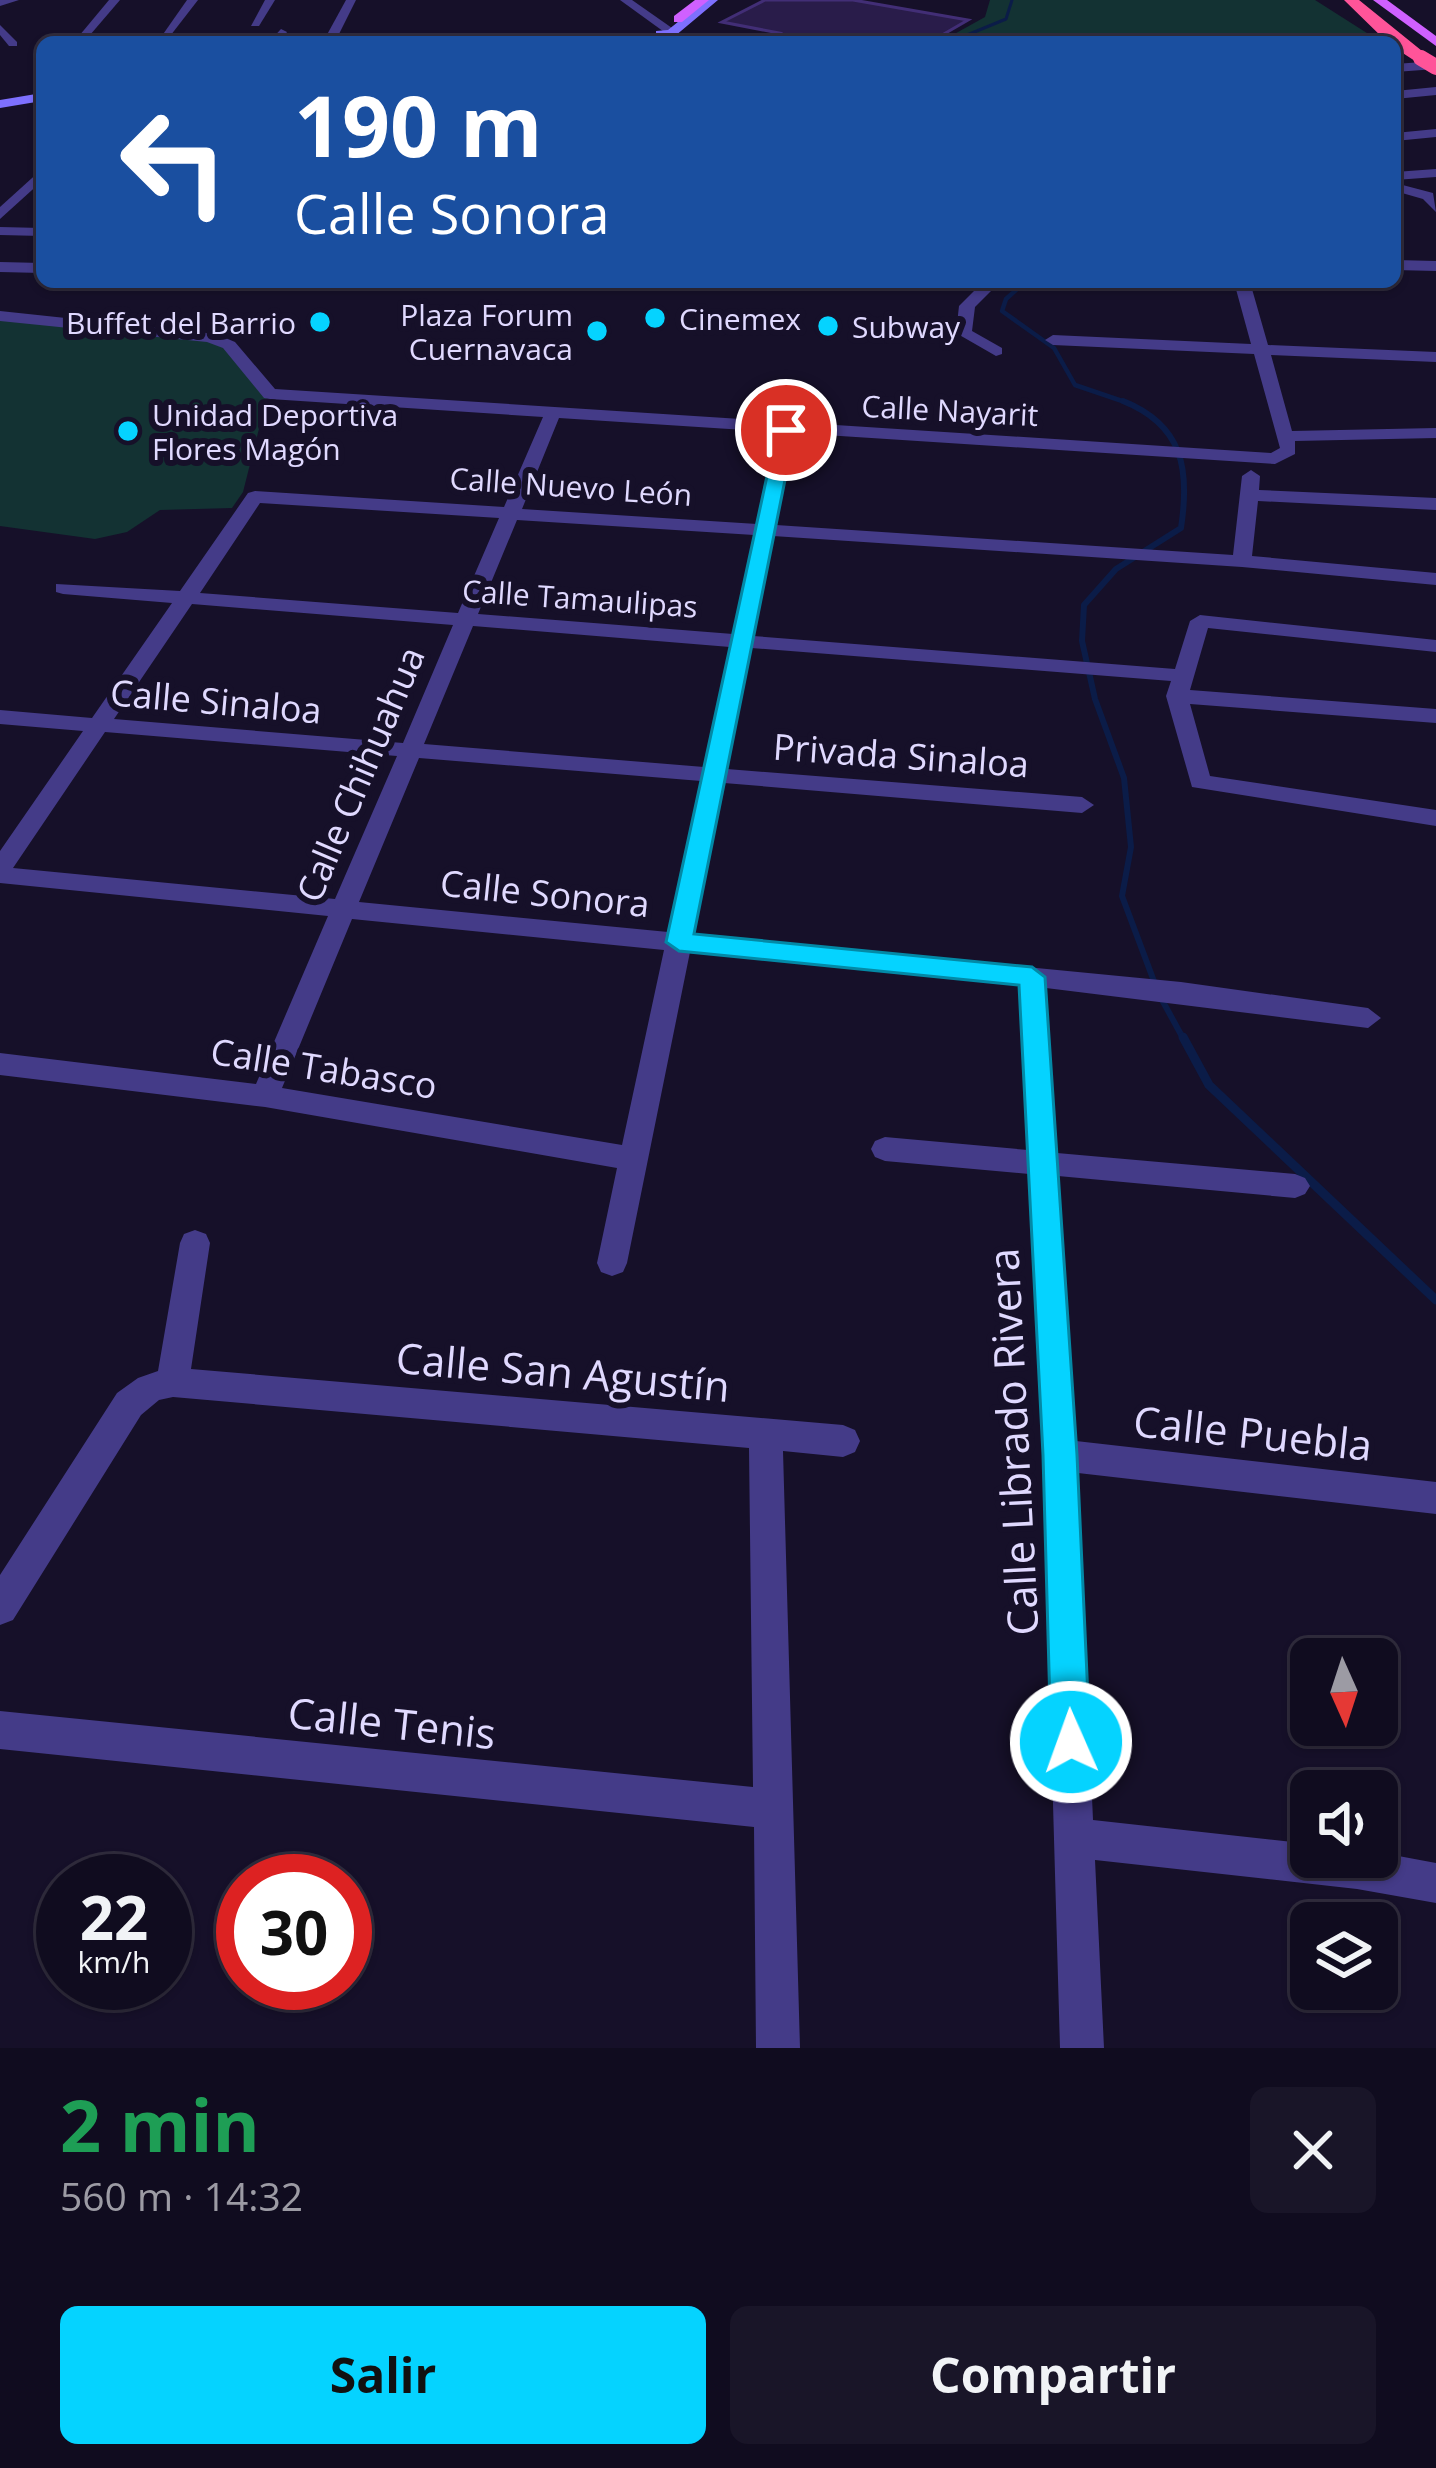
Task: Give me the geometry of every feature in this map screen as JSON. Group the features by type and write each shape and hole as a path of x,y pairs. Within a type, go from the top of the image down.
{"highway":[{"path":"1367,0 1432,61"},
{"path":"1345,5 1387,36"},
{"path":"1401,44 1432,61"}],"main road":[{"path":"1383,2 1436,43"}],"street":[{"path":"0,3 14,0"},
{"path":"84,36 115,0"},
{"path":"165,36 193,0"},
{"path":"255,24 271,0"},
{"path":"331,36 351,0"},
{"path":"625,0 666,31"},
{"path":"666,31 712,0"},
{"path":"666,31 698,2"},
{"path":"0,28 13,44 0,46"},
{"path":"1401,67 1432,61"},
{"path":"1401,94 1436,91"},
{"path":"0,104 36,99"},
{"path":"1401,136 1436,133"},
{"path":"1401,176 1436,173"},
{"path":"3,212 36,179"},
{"path":"1401,189 1428,196 1436,208"},
{"path":"3,212 32,210"},
{"path":"0,231 36,232"},
{"path":"1401,265 1436,266"},
{"path":"0,267 36,268"},
{"path":"986,288 967,306 964,333 996,351"},
{"path":"1244,288 1286,436 1436,433"},
{"path":"0,311 104,314"},
{"name":"Calle Nayarit","path":"0,311 210,337 229,345 270,394 1276,459 1288,450 1286,436"},
{"path":"1053,340 1436,357"},
{"name":"Calle Chihuahua","path":"265,1096 552,415"},
{"path":"612,1263 786,430"},
{"path":"1242,561 1252,495 1250,457"},
{"path":"1252,495 1436,503"},
{"name":"Calle Nuevo León","path":"187,597 255,497 1242,561 1436,579"},
{"name":"Calle Tamaulipas","path":"63,588 1097,668 1180,686 1436,716"},
{"path":"0,872 187,597"},
{"path":"1436,646 1200,621 1180,686 1199,782 1436,818"},
{"name":"Calle Sinaloa","path":"0,717 714,777"},
{"name":"Privada Sinaloa","path":"714,777 1082,805"},
{"name":"Calle Sonora","path":"0,872 1129,986 1368,1018"},
{"name":"Calle Librado Rivera","path":"1032,977 1060,1455 1082,2048"},
{"name":"Calle Tabasco","path":"0,1064 265,1096 634,1159"},
{"path":"885,1149 1295,1186"},
{"path":"0,1607 130,1404 150,1388 173,1382 195,1243"},
{"name":"Calle San Agustín","path":"173,1382 766,1434 778,2048"},
{"path":"766,1434 843,1441"},
{"name":"Calle Puebla","path":"1060,1455 1436,1498"},
{"name":"Calle Tenis","path":"0,1730 774,1809"},
{"path":"1074,1838 1358,1869 1436,1883"}],"green space":[{"path":"990,0 1315,0 1372,36 951,36 985,17"},
{"name":"Unidad Deportiva Flores Magón","path":"0,316 209,339 224,345 267,397 243,492 232,508 160,510 127,532 95,539 0,526"}],"building":[{"path":"765,0 853,0 968,20 940,36 774,36 779,33 722,22"}],"waterway":[{"path":"965,36 1006,19 1012,0"},
{"path":"1018,288 1006,299 1002,311 1054,348 1075,385 1125,402"},
{"path":"1125,402 1131,404"},
{"path":"1125,402 1159,423 1178,451 1184,487 1181,528 1116,569 1084,605 1082,641 1095,699 1124,778 1131,847 1122,896 1155,984"},
{"path":"1161,998 1184,1040"},
{"path":"1183,1037 1209,1085 1436,1300"}],"place":[{"name":"Cinemex","path":"655,318"},
{"name":"Buffet del Barrio","path":"320,322"},
{"name":"Subway","path":"828,326"},
{"name":"Plaza Forum Cuernavaca","path":"597,331"},
{"name":"Unidad Deportiva Flores Magón","path":"128,431"}],"route":[{"path":"786,430 679,942 1032,977 1060,1455 1071,1742"}]}
